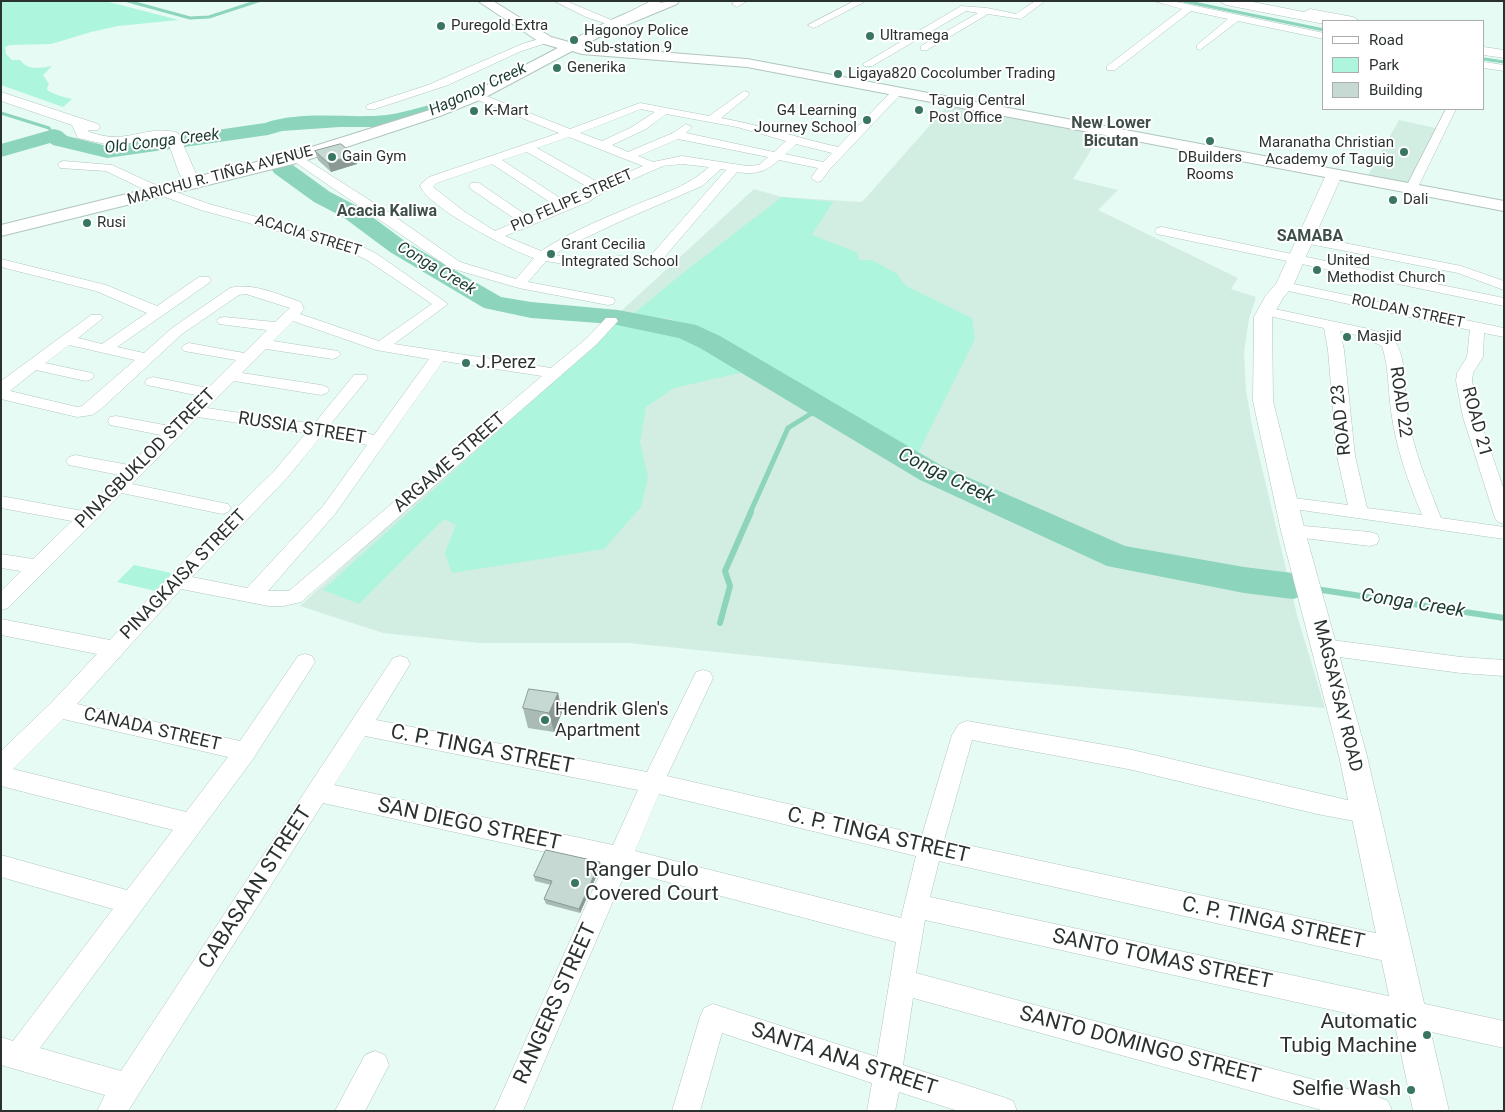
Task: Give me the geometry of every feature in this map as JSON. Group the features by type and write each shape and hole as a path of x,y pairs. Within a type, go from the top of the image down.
{"main road":[{"path":"484,1 558,46 576,51 747,63 1504,206"},
{"path":"558,46 673,1"},
{"path":"1226,1 1323,20"},
{"path":"1252,1 1348,20"},
{"path":"558,46 589,32"},
{"path":"1485,45 1504,48"},
{"path":"558,46 587,51"},
{"name":"MARICHU R. TIÑGA AVENUE","path":"1,231 193,185 295,158 435,113 477,96 558,46"},
{"path":"1485,51 1504,54"}],"street":[{"path":"558,1 589,15 614,23"},
{"path":"589,32 614,23 659,1"},
{"path":"813,25 862,1"},
{"path":"868,64 964,8 1018,17 1041,1"},
{"path":"1158,1 1322,36"},
{"path":"1111,68 1189,8"},
{"path":"924,48 987,11"},
{"path":"1200,47 1235,18"},
{"path":"370,107 420,93 523,47 558,46"},
{"path":"1485,65 1504,68"},
{"path":"817,178 826,166 897,92"},
{"path":"712,119 744,94"},
{"path":"1,96 78,122 83,135 94,138 117,141 164,133 173,136 183,158 183,167 193,185"},
{"path":"477,96 652,165"},
{"path":"621,260 577,263 543,256 493,236 462,218 427,190 426,185 640,106 712,119 840,151"},
{"path":"601,146 633,132 654,120 664,110"},
{"path":"1410,189 1450,110"},
{"name":"PIO FELIPE STREET","path":"627,156 677,135 699,117"},
{"path":"677,135 826,166"},
{"name":"PIO FELIPE STREET","path":"493,236 527,220 584,198 652,165 682,160 758,170 763,168 794,140"},
{"path":"527,147 600,189"},
{"path":"295,158 383,215 455,265 519,284 608,302"},
{"path":"493,159 564,206"},
{"path":"519,284 543,256 578,235 698,183 718,164"},
{"path":"64,165 108,168 164,192"},
{"path":"657,257 735,167"},
{"name":"MAGSAYSAY ROAD","path":"1334,175 1284,286 1275,294 1265,311 1262,334 1263,401 1293,531 1353,756 1408,1013 1432,1111"},
{"path":"475,186 527,220"},
{"name":"ACACIA STREET","path":"164,192 205,207 352,247 372,257 441,304 381,347"},
{"path":"1162,231 1504,302"},
{"path":"1304,239 1461,270 1504,286"},
{"path":"1,263 107,289 139,302 157,312"},
{"path":"104,349 204,280"},
{"name":"ROLDAN STREET","path":"1284,286 1504,333"},
{"path":"96,318 6,385 3,388 2,394 82,412 95,405 145,358 183,326 240,289 296,305 297,309 286,322"},
{"name":"ROAD 22","path":"1265,311 1378,337 1389,344 1394,360 1399,412 1410,464 1434,524"},
{"path":"224,321 286,322 381,347 553,373"},
{"name":"ARGAME STREET","path":"253,595 286,599 294,597 553,373 592,342 611,321"},
{"name":"PINAGBUKLOD STREET","path":"1,603 286,322"},
{"name":"ROAD 23","path":"1331,325 1336,350 1346,456 1359,513"},
{"name":"ROAD 21","path":"1477,327 1478,340 1475,356 1465,374 1464,381 1471,417 1504,518"},
{"path":"66,340 145,358"},
{"path":"263,344 333,354"},
{"path":"188,348 249,358"},
{"path":"177,581 253,595 329,510 379,442 438,355"},
{"path":"33,365 86,376"},
{"path":"231,376 321,390"},
{"name":"PINAGKAISA STREET","path":"1,766 59,709 177,581 281,474 360,378"},
{"path":"153,382 212,394"},
{"name":"RUSSIA STREET","path":"195,411 316,431 334,432 379,442"},
{"path":"116,421 174,432"},
{"path":"75,461 134,472"},
{"path":"119,487 222,508"},
{"path":"1,502 87,518"},
{"path":"1286,503 1504,533"},
{"path":"1293,531 1370,539"},
{"path":"1,562 37,567"},
{"path":"1,627 113,649"},
{"path":"1324,647 1461,665 1504,668"},
{"path":"127,1087 10,1054 132,903 245,752 305,662"},
{"name":"CABASAAN STREET","path":"111,1111 400,664"},
{"name":"RANGERS STREET","path":"508,1111 653,783 703,678"},
{"name":"CANADA STREET","path":"59,709 245,752"},
{"name":"C. P. TINGA STREET","path":"361,726 653,783 930,848 1394,950"},
{"path":"881,1111 889,1075 910,933 916,906 930,848 963,735 967,730 971,729 1128,759 1365,813"},
{"path":"1,776 191,824"},
{"name":"SAN DIEGO STREET","path":"319,792 621,858 910,933"},
{"path":"1,866 132,903"},
{"name":"SANTO TOMAS STREET","path":"916,906 1504,1035"},
{"name":"SANTO DOMINGO STREET","path":"903,982 1378,1111"},
{"name":"SANTA ANA STREET","path":"686,1111 713,1017 1003,1111"},
{"path":"350,1111 376,1065"}],"shaded area":[{"path":"947,106 1101,134 1073,179 1118,190 1098,210 1238,278 1231,289 1256,297 1249,319 1244,352 1246,390 1252,426 1297,615 1325,708 954,676 628,643 479,643 383,633 300,606 754,189 782,197 862,202"},
{"name":"Maranatha Christian Academy of Taguig","path":"1399,120 1440,129 1410,185 1368,175"}],"green space":[{"path":"1,1 105,1 179,20 118,26 51,44 10,45 5,47 6,54 12,60 20,60 27,66 34,68 52,66 43,75 49,84 48,91 72,99 63,107 1,85"},
{"path":"782,197 833,202 812,235 857,252 859,260 872,260 897,274 906,286 972,318 975,339 916,457 694,327 670,319 632,315 688,269"},
{"path":"619,321 685,332 749,371 674,388 646,407 640,442 648,477 641,507 604,549 452,573 445,553 456,525 444,519 359,604 323,590"},
{"path":"134,565 176,574 160,592 117,582"}],"building":[{"path":"341,144 354,155 328,163 315,151"},
{"path":"529,689 558,693 549,713 523,708"},
{"name":"Ranger Dulo Covered Court","path":"546,850 600,862 579,909 544,899 552,881 534,876"}],"waterway":[{"path":"128,1 190,18 209,17 258,1"},
{"path":"1184,1 1322,30"},
{"path":"1485,59 1504,62"},
{"name":"Old Conga Creek","path":"1,151 54,135 60,141 107,152 268,129 280,125 340,121 386,121 423,115 447,106"},
{"path":"1,113 49,128 53,134"},
{"name":"Conga Creek","path":"282,168 322,197 351,212 398,247 493,303 531,310 610,317"},
{"name":"Conga Creek","path":"618,318 687,331 710,342 931,473 1119,557 1244,580 1293,586"},
{"path":"750,513 788,428 820,408"},
{"path":"720,623 730,586 725,571 751,512"},
{"name":"Conga Creek","path":"1322,590 1504,618"}],"place":[{"name":"Puregold Extra","path":"441,26"},
{"name":"Ultramega","path":"870,36"},
{"name":"Hagonoy Police Sub-station 9","path":"574,40"},
{"name":"Generika","path":"557,68"},
{"name":"Ligaya820 Cocolumber Trading","path":"838,74"},
{"name":"Taguig Central Post Office","path":"919,110"},
{"name":"K-Mart","path":"474,111"},
{"name":"G4 Learning Journey School","path":"867,120"},
{"name":"DBuilders Rooms","path":"1210,141"},
{"name":"Maranatha Christian Academy of Taguig","path":"1404,152"},
{"name":"Gain Gym","path":"332,157"},
{"name":"Dali","path":"1393,200"},
{"name":"Rusi","path":"87,223"},
{"name":"Grant Cecilia Integrated School","path":"551,254"},
{"name":"United Methodist Church","path":"1317,270"},
{"name":"Masjid","path":"1347,337"},
{"name":"J.Perez","path":"466,363"},
{"name":"Hendrik Glen's Apartment","path":"545,720"},
{"name":"Ranger Dulo Covered Court","path":"575,883"},
{"name":"Automatic Tubig Machine","path":"1427,1035"},
{"name":"Selfie Wash","path":"1411,1090"}],"district":[{"name":"New Lower Bicutan","path":"1111,133"},
{"name":"Acacia Kaliwa","path":"387,212"},
{"name":"SAMABA","path":"1310,237"}],"water label":[{"name":"Hagonoy Creek","path":"478,90"}]}
